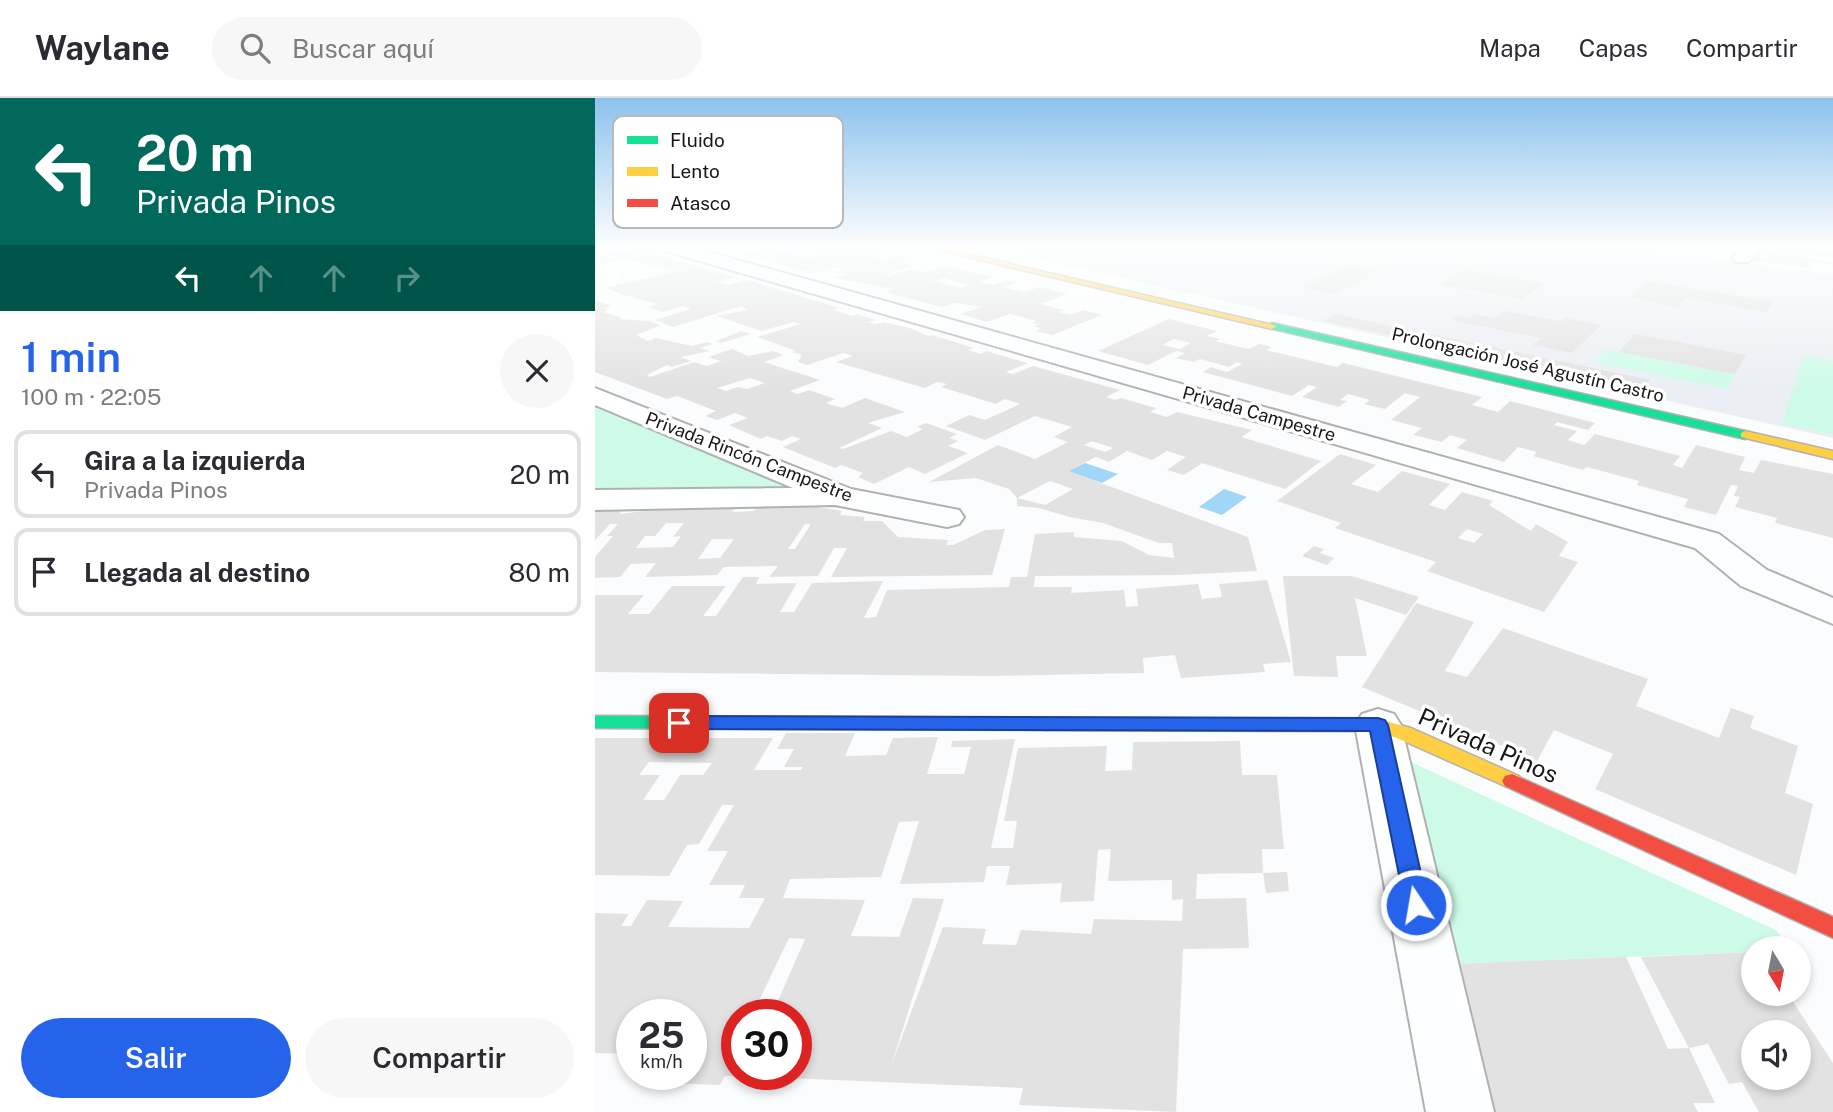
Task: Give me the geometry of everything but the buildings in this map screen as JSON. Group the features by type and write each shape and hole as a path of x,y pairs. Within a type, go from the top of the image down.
{"main road":[{"name":"Prolongación José Agustín Castro","path":"1134,294 1833,455"},
{"name":"Privada Pinos","path":"595,722 1378,725 1404,733 1833,928"}],"street":[{"name":"Privada Campestre","path":"838,294 1707,541 1754,578 1833,611"},
{"name":"Privada Rincón Campestre","path":"595,396 843,497 947,517"},
{"path":"595,500 843,497"},
{"path":"1378,725 1460,1112"}],"shaded area":[{"path":"1195,294 1833,294 1833,438"}],"green space":[{"path":"1606,349 1735,374 1728,389 1595,363"},
{"path":"1804,355 1833,361 1833,434 1782,424"},
{"path":"595,408 792,487 595,488"},
{"path":"1400,757 1776,930 1781,936 1741,936 1741,952 1424,965"}],"water":[{"path":"1085,463 1118,474 1102,483 1068,471"},
{"path":"1224,489 1247,497 1222,515 1199,507"}],"traffic: fast":[{"path":"1272,326 1745,435"},
{"path":"595,722 1047,724"}],"traffic: slow":[{"path":"1134,294 1272,326"},
{"path":"1745,435 1833,455"},
{"path":"1047,724 1378,725 1404,733 1512,781"}],"traffic: jam":[{"path":"1512,781 1833,928"}],"route":[{"path":"679,723 1378,725 1416,905"}]}
